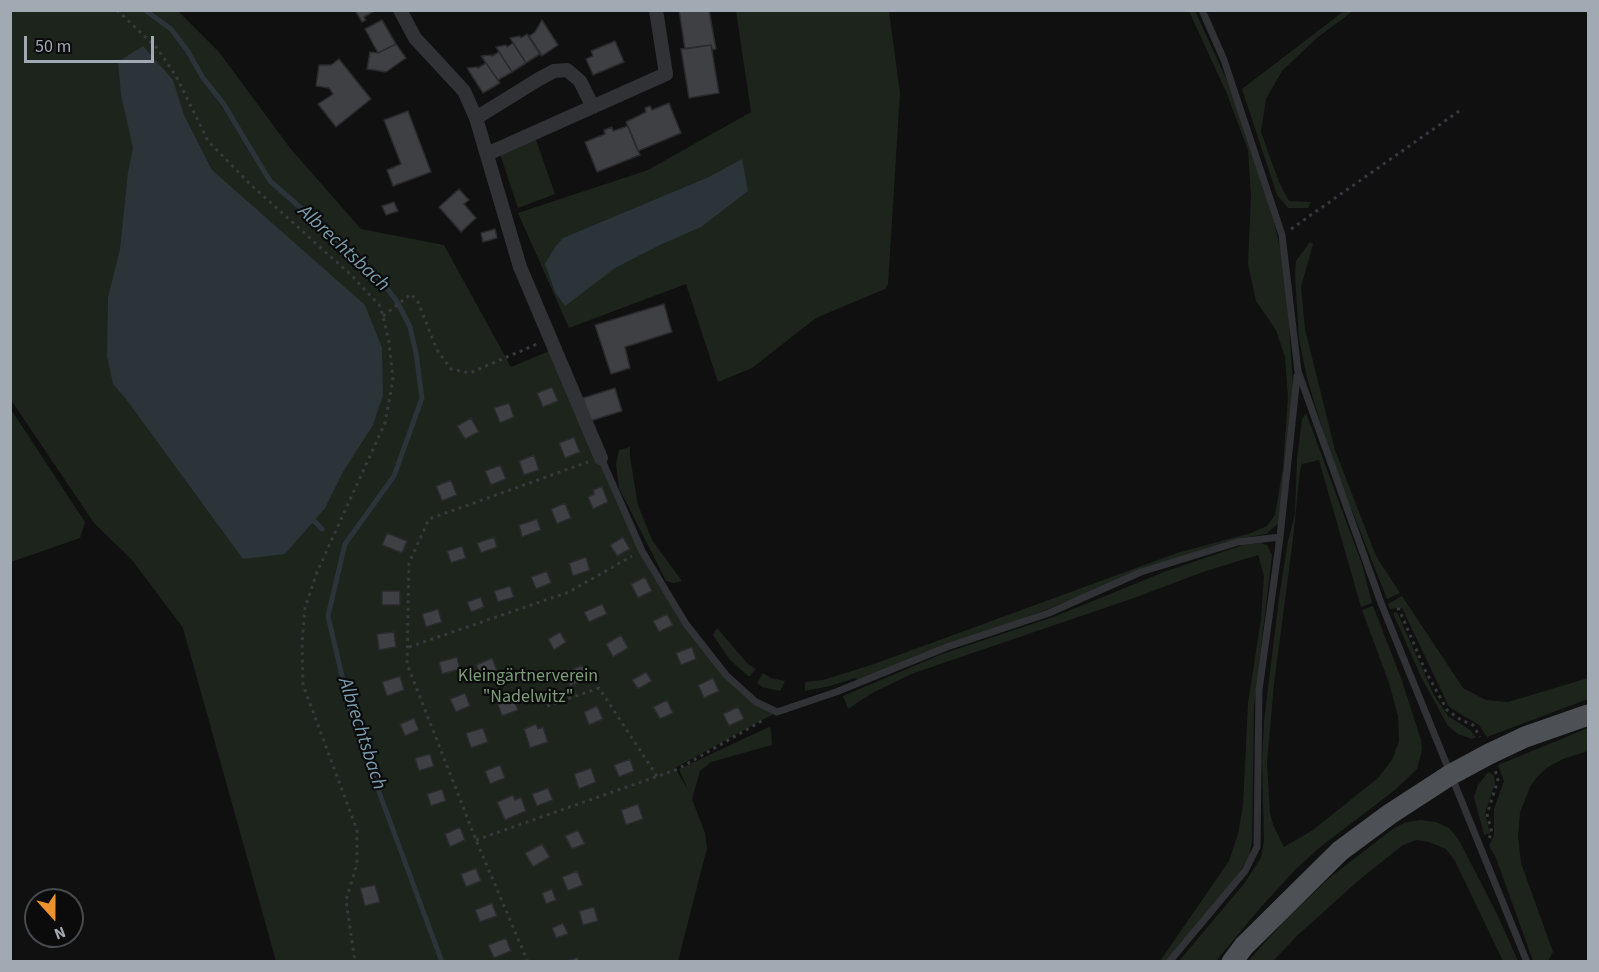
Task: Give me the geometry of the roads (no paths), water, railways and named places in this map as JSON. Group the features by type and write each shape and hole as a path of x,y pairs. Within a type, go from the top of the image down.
{"main road":[{"path":"1232,962 1244,946 1340,851 1390,814 1450,775 1489,754 1525,737 1588,715"}],"street":[{"path":"400,10 415,38 464,91 476,118 520,267 601,458"},
{"path":"487,154 666,74 656,10"},
{"path":"476,118 554,71 567,70 580,81 593,107"}],"lane":[{"path":"1169,962 1245,872 1257,847 1259,690 1280,537 1298,372 1282,235 1224,60 1202,10"},
{"path":"1298,372 1381,603 1527,962"},
{"path":"601,458 642,551 686,624 726,675 756,702 777,712 836,692 947,647 1049,613 1141,572 1238,542 1280,537"}],"waterway":[{"name":"Albrechtsbach","path":"145,10 171,29 187,50 203,78 223,103 270,181 375,273 396,300 410,327 422,398 394,476 345,544 328,616 352,719 442,962"},
{"path":"314,521 322,529"}],"park label":[{"name":"Kleingärtnerverein \"Nadelwitz\"","path":"528,687"}]}
